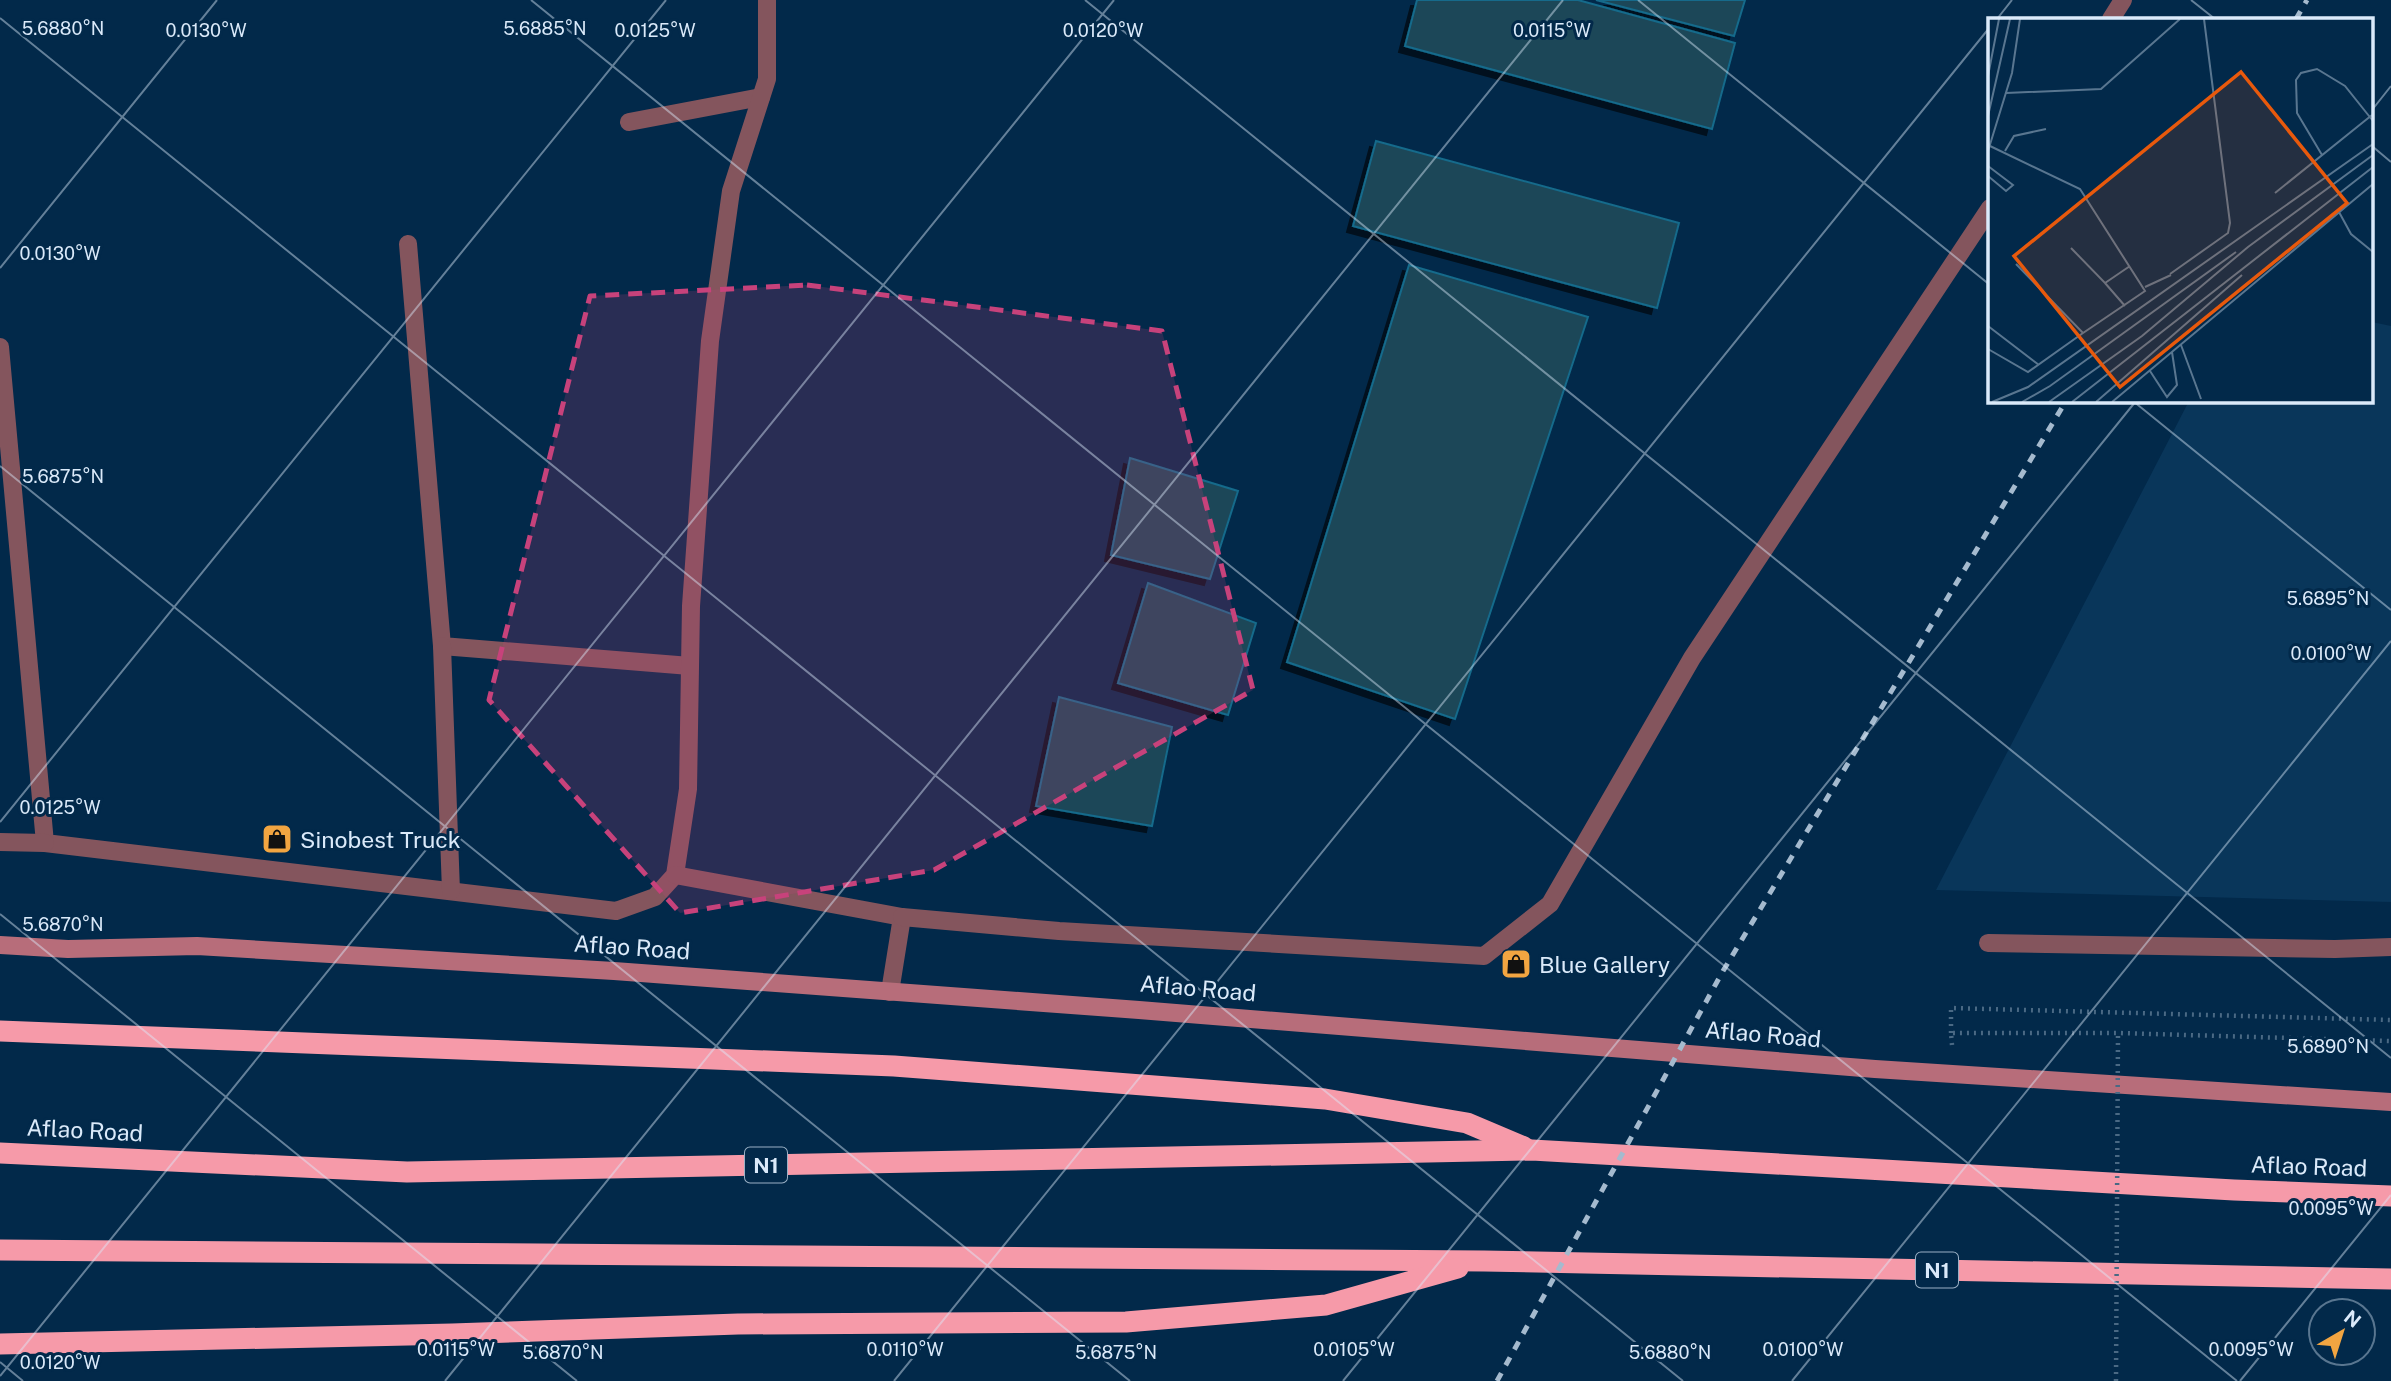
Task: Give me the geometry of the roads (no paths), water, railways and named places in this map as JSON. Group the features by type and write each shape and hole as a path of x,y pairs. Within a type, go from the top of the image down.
{"highway":[{"path":"0,1031 894,1066 1325,1099 1467,1123 1532,1150"},
{"name":"Aflao Road","path":"0,1153 407,1172 1532,1150 2234,1190 2391,1196"},
{"name":"N1","path":"0,1250 1483,1261 2391,1279"},
{"path":"0,1344 738,1324 1126,1322 1326,1305 1483,1261"}],"street":[{"name":"Aflao Road","path":"0,946 197,946 614,971 1954,1074 2391,1102"}],"lane":[{"path":"0,842 46,843 616,911 655,897 675,875 688,789 691,606 710,341 731,191 767,79 767,0"},
{"path":"2112,18 2123,0"},
{"path":"629,122 761,97"},
{"path":"675,875 902,917 1059,931 1484,956 1550,904 1692,658 1988,211"},
{"path":"408,244 442,646 450,891"},
{"path":"0,347 46,843"},
{"path":"442,646 690,666"},
{"path":"890,992 902,917"},
{"path":"1988,943 2335,949 2391,947"}],"railway":[{"path":"2297,18 2307,0"},
{"path":"1497,1381 1723,971 2065,402"}],"place":[{"name":"Sinobest Truck","path":"277,839"},
{"name":"Blue Gallery","path":"1516,964"}]}
